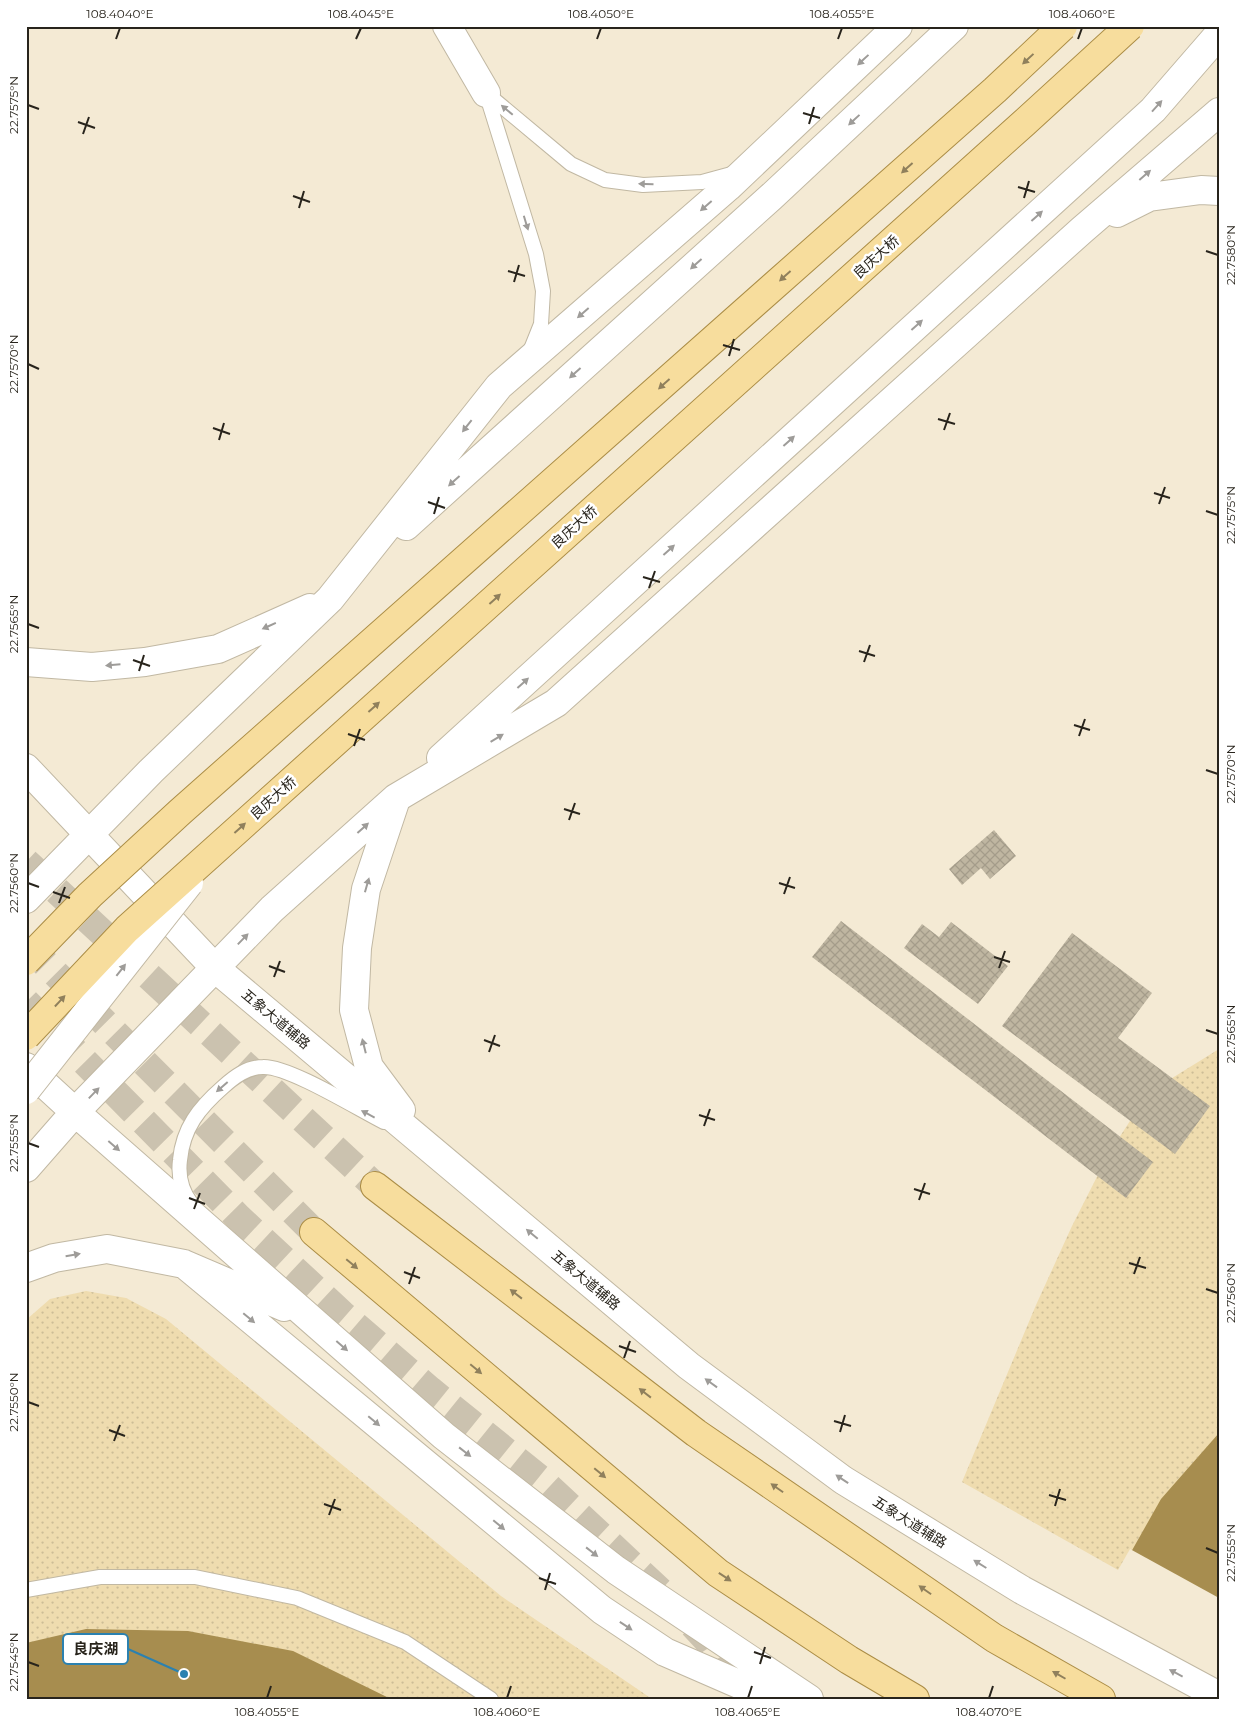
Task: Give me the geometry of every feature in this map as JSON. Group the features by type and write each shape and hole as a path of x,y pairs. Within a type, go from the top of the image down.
{"main road":[{"path":"447,26 486,93"},
{"path":"26,662 92,667 145,662 218,649 330,599 499,386 745,171 898,26"},
{"path":"26,899 151,771 421,511 772,197 954,26"},
{"path":"26,961 90,895 180,812 988,97 1063,26"},
{"name":"良庆大桥","path":"26,1036 127,929 1130,26"},
{"path":"26,1168 75,1112 272,909 1153,110 1219,34"},
{"path":"426,1145 369,1067 354,1010 358,948 366,889 396,798 556,703 1082,230 1219,112"},
{"path":"1082,230 1149,197 1201,190 1219,191"},
{"name":"五象大道辅路","path":"26,768 215,968 689,1366 843,1480 1022,1590 1219,1696"},
{"path":"26,1090 216,849"},
{"path":"26,1067 444,1436 616,1570 810,1699"},
{"path":"375,1186 696,1433 994,1638 1101,1699"},
{"path":"314,1232 718,1573 849,1660 915,1699"},
{"path":"26,1268 54,1258 107,1250 184,1264 311,1319"},
{"path":"184,1264 602,1610 666,1652 773,1699"}],"lane":[{"path":"486,93 570,164 605,180 643,185 702,182 745,171"},
{"path":"486,93 536,254 544,292 540,324 525,364"},
{"path":"231,1249 185,1195 178,1173 182,1143 190,1122 209,1098 238,1074 263,1067 292,1073 426,1145"},
{"path":"26,1590 100,1577 195,1577 297,1598 405,1642 491,1699"}],"shaded area":[{"path":"1219,1049 1219,1627 962,1482 1036,1305 1072,1226 1108,1155 1148,1093"},
{"path":"86,1291 126,1298 166,1319 501,1596 652,1699 26,1699 26,1320 50,1299"},
{"path":"1219,1433 1219,1699 1054,1699 1100,1607 1161,1499"},
{"path":"86,1629 188,1631 293,1651 391,1699 26,1699 26,1643"}],"pier":[{"path":"1130,1549 1219,1598 1219,1699 1051,1699 1098,1605"}],"building":[{"path":"994,830 1016,856 990,879 981,868 962,885 949,869"},
{"path":"841,921 1153,1162 1126,1198 812,957"},
{"path":"951,922 1008,966 978,1004 904,948 922,924 939,937"},
{"path":"1072,933 1152,993 1118,1038 1210,1106 1175,1154 1002,1026"}],"tunnel":[{"path":"26,862 375,1186"},
{"path":"26,944 314,1232"},
{"path":"26,1002 239,1218 342,1314 430,1390 539,1478 660,1591"},
{"path":"693,1625 707,1640 742,1694"}],"place":[{"name":"良庆湖","path":"184,1674"}]}
